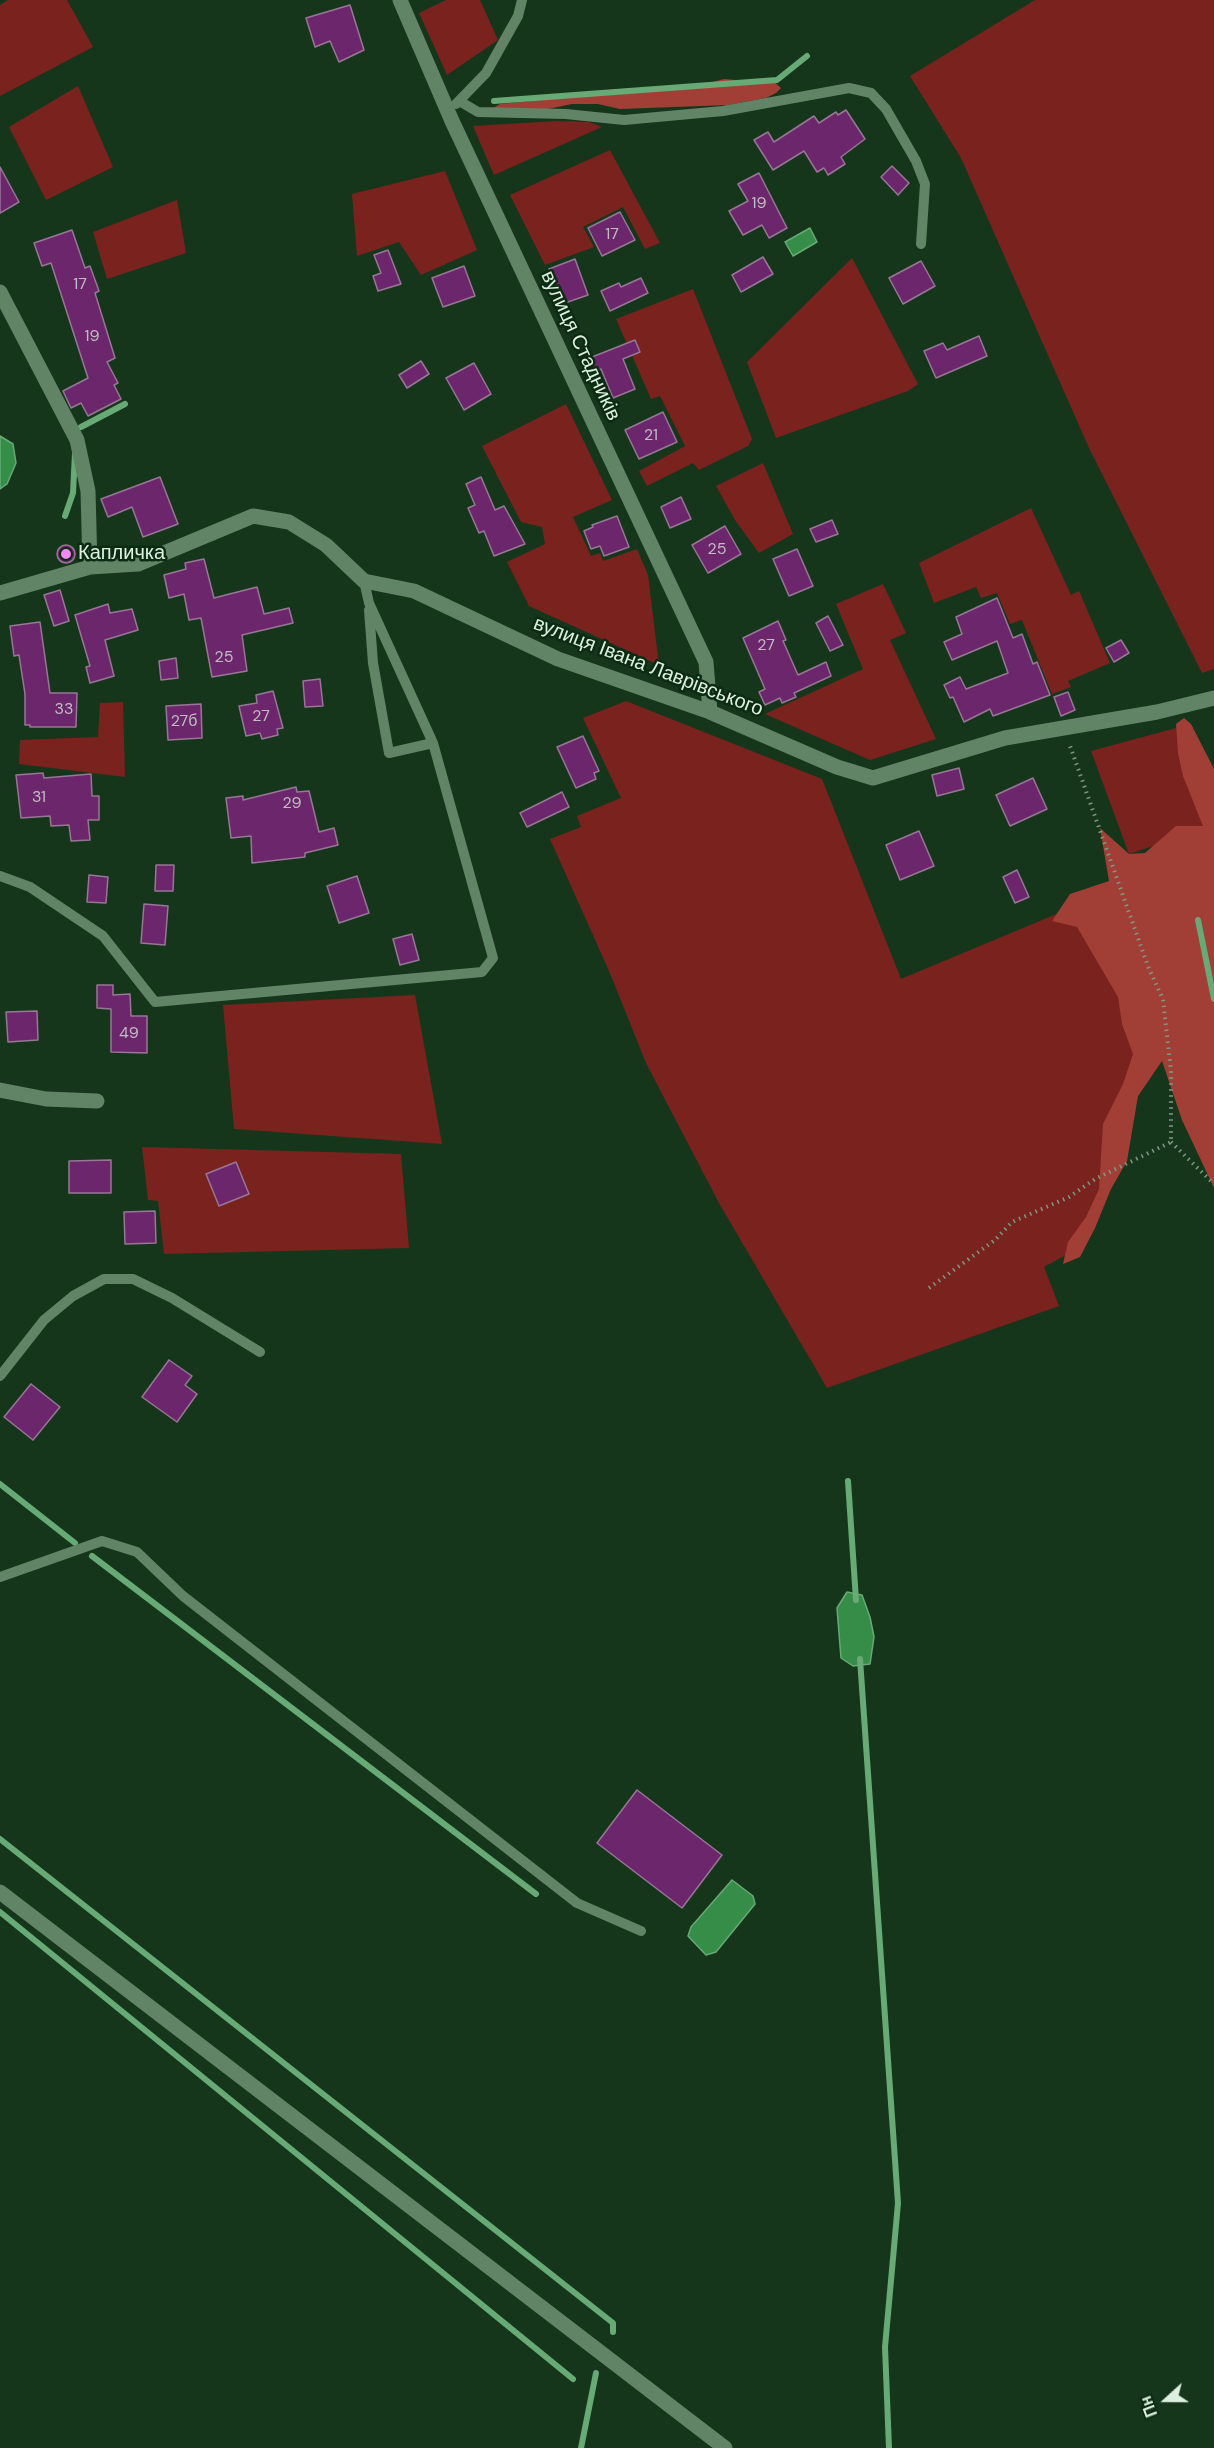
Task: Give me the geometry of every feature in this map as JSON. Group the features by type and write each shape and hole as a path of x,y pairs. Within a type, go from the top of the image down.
{"street":[{"name":"вулиця Стадників","path":"400,0 447,109 706,662 710,712"},
{"path":"0,292 77,440 88,491 90,567"},
{"path":"0,593 90,567 138,564 253,516 289,522 326,545 364,580"},
{"name":"вулиця Івана Лаврівського","path":"364,580 414,591 558,658 710,712 837,767 873,778 1005,738 1157,712 1214,698"},
{"path":"0,1090 46,1099 97,1101"},
{"path":"0,1892 724,2448"}],"lane":[{"path":"447,109 461,102 486,73 518,16 522,0"},
{"path":"461,102 478,112 566,114 624,120 723,111 849,88 871,93 886,109 901,134 916,161 925,184 921,244"},
{"path":"364,580 369,603 373,663 388,753 433,743"},
{"path":"0,876 30,887 103,936 155,1002 482,972 493,958 433,743 369,603"},
{"path":"0,1376 45,1320 73,1296 104,1279 133,1279 172,1298 260,1352"},
{"path":"0,1577 102,1541 137,1552 183,1596 577,1903 640,1931"}],"path":[{"path":"1065,728 1073,762 1163,999 1170,1052 1171,1142 1214,1184"},
{"path":"929,1288 995,1240 1012,1222 1069,1197 1095,1179 1171,1142"}],"shaded area":[{"path":"8,0 67,0 93,47 0,96 0,5"},
{"path":"446,0 480,0 498,40 447,75 419,13"},
{"path":"1035,0 1214,0 1214,669 1202,673 1089,448 961,158 910,76"},
{"path":"770,78 781,88 776,93 766,98 728,105 620,109 598,104 572,104 519,115 490,110 500,104 705,84 724,79 748,81"},
{"path":"78,86 113,167 46,200 9,127"},
{"path":"556,121 589,122 602,127 494,175 473,126"},
{"path":"610,150 660,243 645,249 623,207 583,227 594,247 545,265 510,195"},
{"path":"445,171 477,250 421,275 399,242 357,256 352,194"},
{"path":"177,200 186,253 107,279 93,232"},
{"path":"810,228 817,242 793,256 785,242"},
{"path":"852,258 918,384 908,391 776,438 747,362"},
{"path":"693,289 752,439 748,446 699,470 693,463 647,486 639,471 685,446 660,396 651,399 616,319"},
{"path":"566,404 612,500 573,517 591,556 600,553 603,561 637,549 648,575 659,665 529,606 507,562 545,544 542,527 521,522 482,446"},
{"path":"0,436 13,444 16,463 7,484 0,489"},
{"path":"763,463 793,534 759,553 735,520 716,486"},
{"path":"1031,508 1071,595 1079,591 1110,663 1068,681 1071,687 1052,694 1022,620 1010,624 997,593 981,598 976,587 934,603 919,563"},
{"path":"883,584 906,633 890,640 936,739 870,760 765,714 863,669 836,604"},
{"path":"626,701 822,779 901,979 1097,897 1146,1008 1138,1096 1084,1245 1044,1267 1059,1306 827,1388 719,1203 646,1063 609,971 550,839 581,827 577,816 621,798 583,718"},
{"path":"123,702 125,777 19,764 20,740 98,737 100,703"},
{"path":"1184,718 1191,724 1214,769 1214,1188 1182,1120 1162,1061 1138,1096 1127,1161 1111,1189 1095,1228 1080,1257 1063,1264 1068,1242 1086,1217 1099,1189 1103,1124 1123,1084 1133,1054 1122,1024 1118,997 1077,927 1052,921 1070,894 1109,881 1100,828 1129,854 1145,853 1176,826 1203,826 1183,776 1178,753 1176,724"},
{"path":"1191,724 1214,826 1129,854 1091,751"},
{"path":"415,995 442,1144 234,1129 223,1005"},
{"path":"142,1147 401,1154 409,1248 164,1254 158,1201 148,1200"},
{"path":"847,1592 862,1595 870,1617 874,1637 870,1664 853,1666 841,1658 837,1608"},
{"path":"732,1880 753,1896 755,1904 716,1952 706,1955 688,1936 691,1927"}],"building":[{"path":"350,5 364,50 339,62 330,41 315,47 306,18"},
{"path":"846,110 865,139 841,157 845,164 828,175 824,168 817,172 804,151 773,170 754,140 768,132 774,142 814,116 819,123 836,112 838,115"},
{"path":"892,166 909,183 898,195 881,177"},
{"path":"0,167 19,202 0,213"},
{"path":"759,173 787,228 769,238 762,225 743,235 729,211 748,201 738,184"},
{"path":"620,212 635,240 602,256 588,228"},
{"path":"72,230 85,268 90,266 99,291 95,293 115,358 107,362 118,383 114,385 121,399 88,416 81,403 71,408 63,391 88,378 51,263 42,266 34,243"},
{"path":"388,250 401,284 378,291 373,276 381,273 374,255"},
{"path":"763,257 773,274 741,292 732,275"},
{"path":"575,259 588,295 562,304 549,269"},
{"path":"921,261 935,286 903,304 889,278"},
{"path":"464,266 475,296 443,307 432,278"},
{"path":"641,278 648,293 610,311 601,291 619,283 621,287"},
{"path":"979,336 987,356 936,378 924,351 943,343 947,350"},
{"path":"635,340 640,352 623,359 635,389 613,398 601,369 588,375 582,361"},
{"path":"421,361 429,374 407,388 399,375"},
{"path":"474,363 491,394 464,410 446,378"},
{"path":"663,412 677,442 639,459 625,430"},
{"path":"160,477 178,524 143,537 132,507 108,517 101,499"},
{"path":"481,477 495,510 504,506 525,544 494,556 484,531 479,533 468,508 475,505 466,484"},
{"path":"681,497 691,519 670,528 661,507"},
{"path":"617,516 629,547 604,556 600,546 591,549 584,531 593,527 592,525"},
{"path":"832,520 838,534 816,542 810,529"},
{"path":"725,526 741,554 708,573 692,545"},
{"name":"Капличка","path":"62,545 70,545 75,550 73,561 62,563 57,558 57,550"},
{"path":"797,549 813,586 789,596 773,559"},
{"path":"204,559 214,598 257,587 264,614 289,608 293,623 242,635 247,671 212,677 201,618 189,620 184,594 169,598 164,575 186,569 185,563"},
{"path":"60,590 69,621 54,626 44,595"},
{"path":"997,598 1013,638 1022,634 1033,664 1037,662 1050,695 993,716 990,709 964,722 953,697 950,698 944,685 960,677 966,689 1008,673 997,641 952,660 944,642 962,634 956,617"},
{"path":"108,604 110,613 132,609 138,630 105,640 114,676 90,683 86,667 90,666 75,615"},
{"path":"828,616 843,645 830,651 816,623"},
{"path":"778,621 786,640 783,641 798,675 826,662 831,676 794,693 796,697 782,703 780,698 765,705 759,692 765,689 743,638"},
{"path":"40,622 50,693 77,693 76,727 30,727 30,725 25,725 25,694 19,655 14,656 10,626"},
{"path":"1121,640 1129,653 1114,662 1106,648"},
{"path":"176,658 178,678 161,680 159,661"},
{"path":"320,679 323,706 305,707 303,681"},
{"path":"273,691 283,728 277,729 278,735 262,739 260,733 246,736 239,706 257,703 256,695"},
{"path":"1068,692 1075,710 1061,716 1054,697"},
{"path":"201,704 202,738 168,740 166,706"},
{"path":"583,736 599,771 594,773 596,779 576,788 557,747"},
{"path":"959,768 964,789 937,796 932,775"},
{"path":"43,773 44,778 91,774 92,796 99,796 99,820 88,820 90,840 71,841 69,825 51,826 50,816 21,818 16,775"},
{"path":"1033,778 1047,809 1010,826 996,795"},
{"path":"296,787 297,792 309,791 319,832 334,828 338,845 305,853 305,857 252,863 251,836 231,838 226,798 243,796 243,800"},
{"path":"562,792 569,807 527,827 520,813"},
{"path":"919,831 934,866 900,880 886,845"},
{"path":"156,865 174,865 173,891 155,891"},
{"path":"1017,870 1029,897 1015,903 1003,877"},
{"path":"89,875 108,877 106,903 87,902"},
{"path":"357,876 369,913 339,923 327,886"},
{"path":"144,904 168,906 165,945 141,943"},
{"path":"412,934 419,960 400,965 393,939"},
{"path":"97,985 113,985 113,995 130,994 131,1016 147,1016 147,1053 111,1052 111,1009 97,1008"},
{"path":"37,1011 38,1040 8,1042 6,1012"},
{"path":"111,1160 111,1193 69,1193 69,1161"},
{"path":"236,1162 249,1194 219,1206 206,1174"},
{"path":"155,1211 156,1243 125,1244 124,1212"},
{"path":"169,1360 192,1376 185,1385 197,1394 177,1422 142,1397"},
{"path":"31,1384 60,1407 33,1440 4,1417"},
{"path":"637,1790 722,1855 682,1908 597,1843"}],"waterway":[{"path":"494,101 777,80 807,56"},
{"path":"81,427 125,404"},
{"path":"65,516 73,493 75,453"},
{"path":"1198,920 1214,999"},
{"path":"848,1481 856,1600"},
{"path":"0,1484 75,1543"},
{"path":"92,1556 536,1894"},
{"path":"860,1659 898,2203 885,2347 889,2448"},
{"path":"0,1839 613,2323 613,2332"},
{"path":"0,1912 573,2379"},
{"path":"581,2448 596,2373"}],"place":[{"name":"Капличка","path":"66,554"}]}
